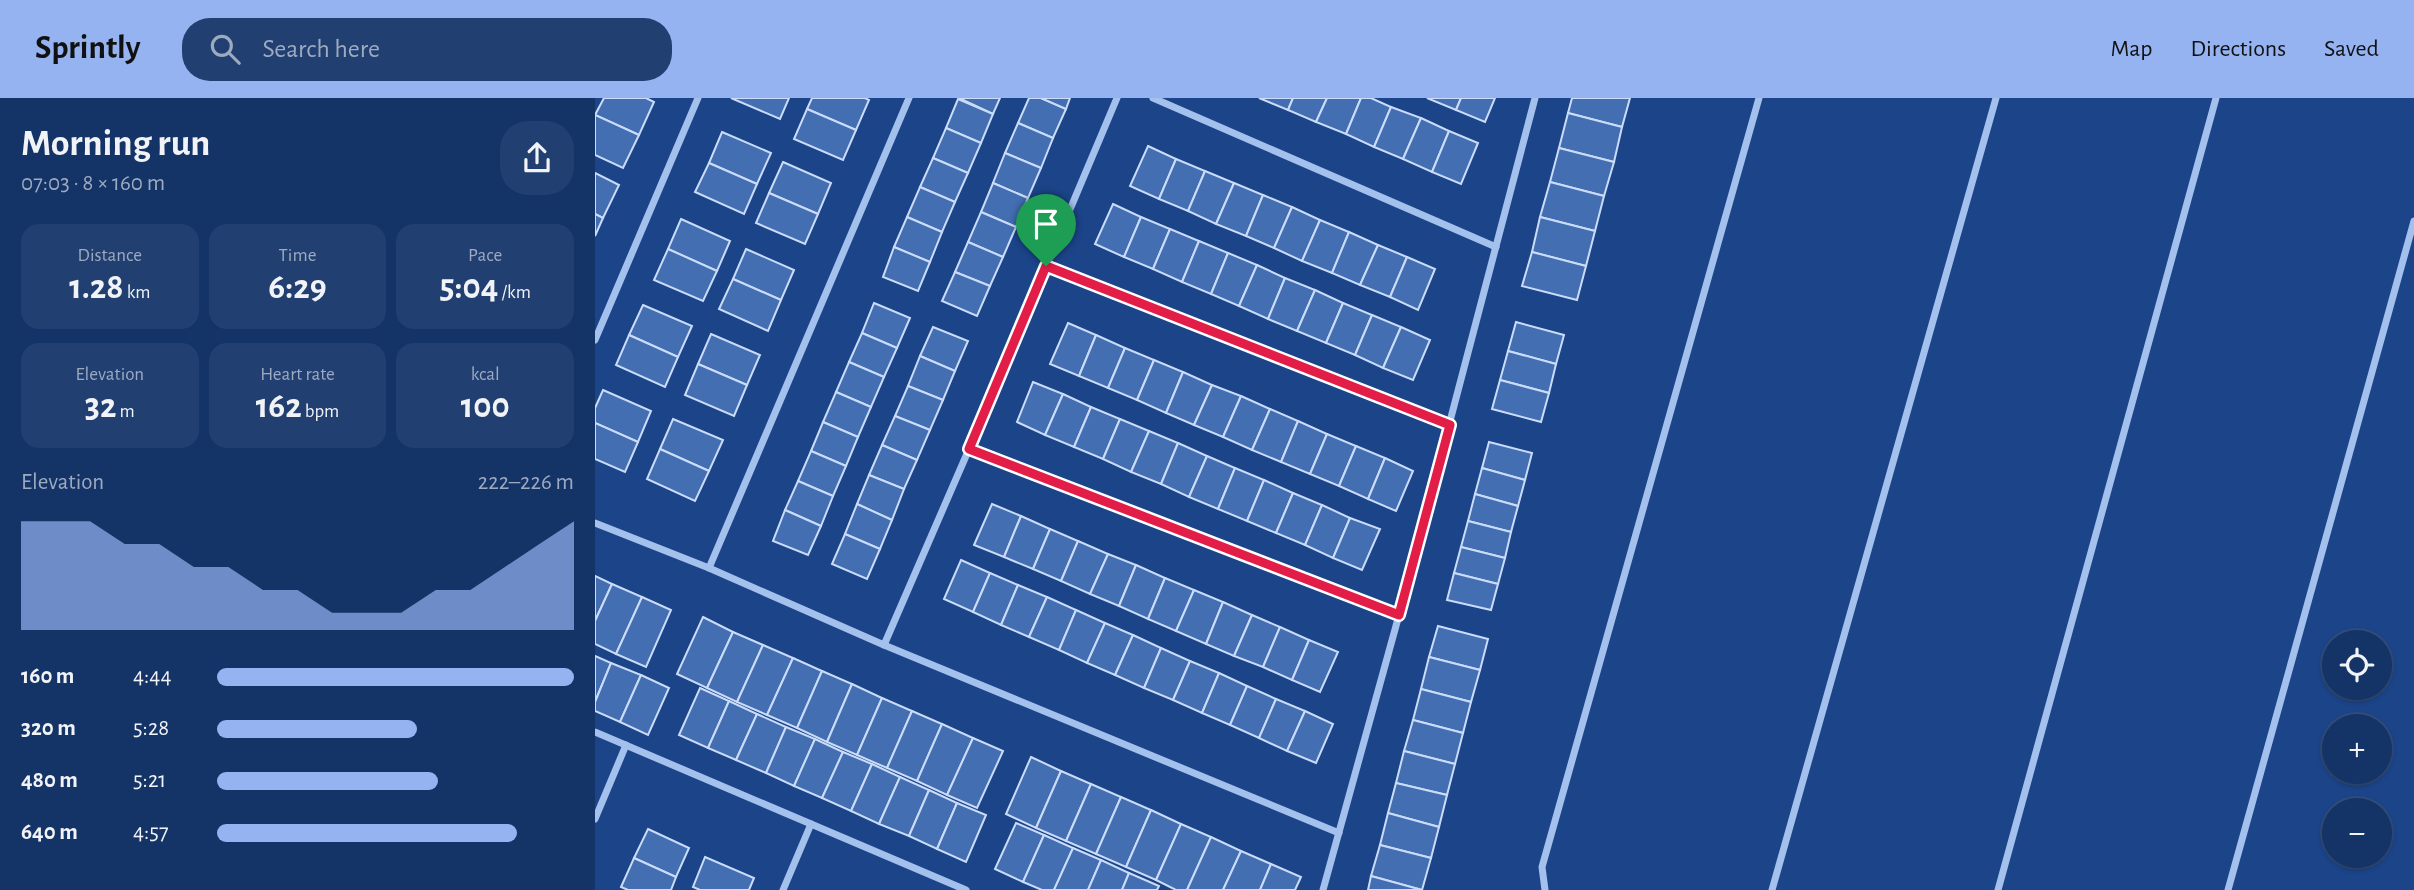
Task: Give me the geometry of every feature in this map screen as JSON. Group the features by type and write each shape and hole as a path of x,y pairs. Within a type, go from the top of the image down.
{"street":[{"path":"595,340 698,98"},
{"path":"709,568 909,98"},
{"path":"884,645 1117,98"},
{"path":"1153,98 1496,247"},
{"path":"1323,890 1450,425 1535,98"},
{"path":"1545,890 1542,867 1759,98"},
{"path":"1772,890 1996,98"},
{"path":"1998,890 2216,98"},
{"path":"2228,890 2414,221"},
{"path":"1046,266 1450,425"},
{"path":"969,449 1399,615"},
{"path":"595,523 709,568 884,645 1339,833"},
{"path":"595,732 966,890"},
{"path":"595,819 626,745"},
{"path":"783,890 811,824"}],"building":[{"path":"604,98 646,98 654,102 639,135 595,115"},
{"path":"731,98 789,98 780,119"},
{"path":"812,98 869,100 856,130 807,109"},
{"path":"959,98 1000,98 993,114"},
{"path":"1029,98 1041,98 1066,109 1053,138 1018,123"},
{"path":"1041,98 1070,98 1066,109"},
{"path":"1259,98 1293,98 1288,110"},
{"path":"1293,98 1327,98 1316,122 1288,110"},
{"path":"1327,98 1361,98 1346,134 1316,122"},
{"path":"1361,98 1371,98 1391,107 1374,147 1346,134"},
{"path":"1427,98 1461,98 1456,110"},
{"path":"1461,98 1495,98 1485,122 1456,110"},
{"path":"1572,98 1630,98 1622,127 1568,113"},
{"path":"958,99 993,114 981,143 946,128"},
{"path":"1391,107 1421,118 1403,159 1374,147"},
{"path":"807,109 856,130 843,160 794,139"},
{"path":"1568,113 1622,127 1614,162 1559,148"},
{"path":"595,115 639,135 623,168 595,155"},
{"path":"1421,118 1449,131 1432,172 1403,159"},
{"path":"1018,123 1053,138 1041,168 1005,153"},
{"path":"946,128 981,143 968,173 933,158"},
{"path":"1449,131 1478,143 1461,184 1432,172"},
{"path":"722,132 771,153 757,184 709,163"},
{"path":"1148,146 1176,159 1159,199 1130,186"},
{"path":"1559,148 1614,162 1604,196 1550,182"},
{"path":"1005,153 1041,168 1028,198 993,183"},
{"path":"933,158 968,173 955,202 920,187"},
{"path":"1176,159 1205,171 1188,211 1159,199"},
{"path":"783,162 831,183 818,214 769,193"},
{"path":"709,163 757,184 744,214 695,192"},
{"path":"1205,171 1234,183 1216,224 1188,211"},
{"path":"595,173 619,185 603,218 595,214"},
{"path":"1550,182 1604,196 1595,231 1540,217"},
{"path":"993,183 1028,198 1016,227 981,212"},
{"path":"1234,183 1263,195 1246,236 1216,224"},
{"path":"920,187 955,202 942,232 907,217"},
{"path":"769,193 818,214 805,244 756,223"},
{"path":"1263,195 1292,207 1274,248 1246,236"},
{"path":"1113,204 1141,217 1124,257 1095,244"},
{"path":"1292,207 1320,220 1302,261 1274,248"},
{"path":"981,212 1016,227 1003,257 968,242"},
{"path":"595,214 603,218 595,236"},
{"path":"907,217 942,232 930,262 894,247"},
{"path":"1141,217 1170,229 1153,269 1124,257"},
{"path":"1540,217 1595,231 1586,266 1532,252"},
{"path":"681,219 730,241 717,271 668,249"},
{"path":"1320,220 1349,232 1332,273 1302,261"},
{"path":"1170,229 1199,241 1182,282 1153,269"},
{"path":"1349,232 1378,245 1360,285 1332,273"},
{"path":"1199,241 1228,253 1211,294 1182,282"},
{"path":"968,242 1003,257 990,286 955,272"},
{"path":"1378,245 1407,257 1390,297 1360,285"},
{"path":"894,247 930,262 918,291 883,277"},
{"path":"668,249 717,271 703,301 654,280"},
{"path":"746,249 794,270 781,300 733,279"},
{"path":"1532,252 1586,266 1577,300 1522,286"},
{"path":"1228,253 1257,265 1239,306 1211,294"},
{"path":"1407,257 1435,269 1418,310 1390,297"},
{"path":"1257,265 1285,278 1268,319 1239,306"},
{"path":"955,272 990,286 977,316 942,301"},
{"path":"1285,278 1315,290 1297,331 1268,319"},
{"path":"733,279 781,300 768,331 719,309"},
{"path":"1315,290 1343,303 1326,343 1297,331"},
{"path":"874,303 910,318 897,348 862,333"},
{"path":"1343,303 1372,315 1355,355 1326,343"},
{"path":"643,305 692,326 678,357 629,335"},
{"path":"1372,315 1401,327 1383,368 1355,355"},
{"path":"1516,322 1564,335 1556,364 1508,351"},
{"path":"1068,323 1096,335 1079,376 1050,364"},
{"path":"933,327 968,341 955,371 920,356"},
{"path":"1401,327 1430,340 1413,380 1383,368"},
{"path":"862,333 897,348 884,377 849,362"},
{"path":"711,334 760,355 747,385 698,364"},
{"path":"629,335 678,357 665,387 616,365"},
{"path":"1096,335 1125,348 1108,388 1079,376"},
{"path":"1125,348 1154,360 1137,400 1108,388"},
{"path":"1508,351 1556,364 1549,393 1500,380"},
{"path":"920,356 955,371 943,400 908,386"},
{"path":"1154,360 1183,372 1166,413 1137,400"},
{"path":"849,362 884,377 871,407 836,392"},
{"path":"698,364 747,385 734,416 685,395"},
{"path":"1183,372 1212,385 1194,425 1166,413"},
{"path":"1500,380 1549,393 1541,422 1492,409"},
{"path":"1033,382 1063,394 1045,435 1017,422"},
{"path":"1212,385 1241,396 1223,437 1194,425"},
{"path":"908,386 943,400 930,430 895,416"},
{"path":"603,390 651,411 638,442 595,423 595,408"},
{"path":"836,392 871,407 858,437 823,422"},
{"path":"1063,394 1091,407 1074,447 1045,435"},
{"path":"1241,396 1270,409 1252,450 1223,437"},
{"path":"1091,407 1120,419 1103,459 1074,447"},
{"path":"1270,409 1298,421 1281,462 1252,450"},
{"path":"895,416 930,430 917,460 882,445"},
{"path":"673,419 723,440 709,471 660,449"},
{"path":"1120,419 1149,431 1131,472 1103,459"},
{"path":"1298,421 1327,434 1310,474 1281,462"},
{"path":"823,422 858,437 846,466 811,451"},
{"path":"595,423 638,442 625,472 595,459"},
{"path":"1149,431 1178,443 1161,484 1131,472"},
{"path":"1327,434 1356,446 1339,486 1310,474"},
{"path":"1489,442 1532,453 1525,480 1482,468"},
{"path":"1178,443 1207,456 1189,497 1161,484"},
{"path":"882,445 917,460 904,489 869,475"},
{"path":"1356,446 1385,458 1368,499 1339,486"},
{"path":"660,449 709,471 695,501 647,479"},
{"path":"811,451 846,466 833,496 798,481"},
{"path":"1207,456 1235,468 1218,509 1189,497"},
{"path":"1385,458 1413,471 1396,511 1368,499"},
{"path":"1235,468 1264,480 1247,521 1218,509"},
{"path":"1482,468 1525,480 1518,506 1475,494"},
{"path":"869,475 904,489 892,520 857,504"},
{"path":"1264,480 1293,493 1276,533 1247,521"},
{"path":"798,481 833,496 821,526 785,510"},
{"path":"1293,493 1322,505 1305,545 1276,533"},
{"path":"1475,494 1518,506 1511,532 1468,521"},
{"path":"857,504 892,520 880,549 845,534"},
{"path":"992,504 1021,516 1004,557 974,545"},
{"path":"1322,505 1350,518 1333,558 1305,545"},
{"path":"785,510 821,526 808,555 773,541"},
{"path":"1021,516 1050,529 1033,569 1004,557"},
{"path":"1350,518 1380,529 1362,570 1333,558"},
{"path":"1468,521 1511,532 1505,558 1461,547"},
{"path":"1050,529 1078,541 1061,581 1033,569"},
{"path":"845,534 880,549 867,579 832,564"},
{"path":"1078,541 1108,554 1090,594 1061,581"},
{"path":"1461,547 1505,558 1498,584 1454,573"},
{"path":"1108,554 1136,565 1119,606 1090,594"},
{"path":"961,560 990,573 973,612 944,599"},
{"path":"1136,565 1165,578 1148,619 1119,606"},
{"path":"990,573 1018,585 1001,625 973,612"},
{"path":"1454,573 1498,584 1491,610 1447,600"},
{"path":"595,576 612,584 595,621"},
{"path":"1165,578 1194,590 1176,631 1148,619"},
{"path":"612,584 642,597 616,654 595,644 595,621"},
{"path":"1018,585 1047,597 1029,637 1001,625"},
{"path":"1194,590 1223,602 1206,644 1176,631"},
{"path":"642,597 671,610 646,667 616,654"},
{"path":"1047,597 1076,610 1059,650 1029,637"},
{"path":"1223,602 1252,615 1234,656 1206,644"},
{"path":"1076,610 1105,623 1087,663 1059,650"},
{"path":"1252,615 1280,627 1263,667 1234,656"},
{"path":"703,617 733,632 707,688 677,674"},
{"path":"1105,623 1133,635 1115,675 1087,663"},
{"path":"1438,626 1488,639 1480,670 1429,657"},
{"path":"1280,627 1309,640 1292,680 1263,667"},
{"path":"733,632 763,645 737,702 707,688"},
{"path":"1133,635 1161,648 1144,688 1115,675"},
{"path":"1309,640 1338,652 1320,692 1292,680"},
{"path":"763,645 793,658 767,715 737,702"},
{"path":"1161,648 1190,661 1173,700 1144,688"},
{"path":"595,656 611,663 595,702"},
{"path":"1429,657 1480,670 1471,702 1421,689"},
{"path":"793,658 822,671 797,728 767,715"},
{"path":"1190,661 1219,673 1202,713 1173,700"},
{"path":"611,663 641,675 620,722 595,711 595,702"},
{"path":"822,671 852,684 827,742 797,728"},
{"path":"1219,673 1247,686 1230,725 1202,713"},
{"path":"641,675 669,688 648,735 620,722"},
{"path":"852,684 882,698 857,755 827,742"},
{"path":"1247,686 1276,699 1259,738 1230,725"},
{"path":"700,688 729,701 708,748 679,735"},
{"path":"1421,689 1471,702 1463,733 1413,720"},
{"path":"882,698 912,711 887,768 857,755"},
{"path":"1276,699 1305,711 1287,751 1259,738"},
{"path":"729,701 757,714 736,760 708,748"},
{"path":"912,711 942,724 917,781 887,768"},
{"path":"1305,711 1333,724 1316,763 1287,751"},
{"path":"757,714 786,727 766,773 736,760"},
{"path":"1413,720 1463,733 1455,764 1404,751"},
{"path":"942,724 973,738 947,795 917,781"},
{"path":"786,727 815,739 794,786 766,773"},
{"path":"973,738 1003,751 977,808 947,795"},
{"path":"815,739 843,752 822,798 794,786"},
{"path":"1404,751 1455,764 1447,795 1396,783"},
{"path":"843,752 872,764 851,811 822,798"},
{"path":"1031,757 1061,771 1036,828 1006,814"},
{"path":"872,764 900,777 879,824 851,811"},
{"path":"1061,771 1091,784 1066,841 1036,828"},
{"path":"900,777 929,790 909,836 879,824"},
{"path":"1396,783 1447,795 1439,827 1388,813"},
{"path":"1091,784 1121,797 1096,854 1066,841"},
{"path":"929,790 957,803 937,849 909,836"},
{"path":"1121,797 1151,810 1126,867 1096,854"},
{"path":"957,803 986,815 966,862 937,849"},
{"path":"1151,810 1181,824 1156,880 1126,867"},
{"path":"1388,813 1439,827 1431,858 1380,845"},
{"path":"1016,823 1044,835 1023,882 995,869"},
{"path":"1181,824 1211,837 1187,890 1176,890 1156,880"},
{"path":"648,829 689,848 676,877 634,858"},
{"path":"1044,835 1073,848 1054,890 1042,890 1023,882"},
{"path":"1211,837 1241,851 1223,890 1187,890"},
{"path":"1380,845 1431,858 1422,890 1371,876"},
{"path":"1073,848 1101,860 1088,890 1054,890"},
{"path":"1241,851 1271,864 1260,890 1223,890"},
{"path":"705,857 754,878 749,890 700,890 693,887"},
{"path":"634,858 676,877 671,890 628,890 621,887"},
{"path":"1101,860 1129,873 1122,890 1088,890"},
{"path":"1271,864 1301,877 1295,890 1260,890"},
{"path":"1129,873 1159,886 1157,890 1122,890"},
{"path":"1371,876 1422,890 1368,890"}],"route":[{"path":"1046,266 1450,425 1399,615 969,449 1046,266"}]}
